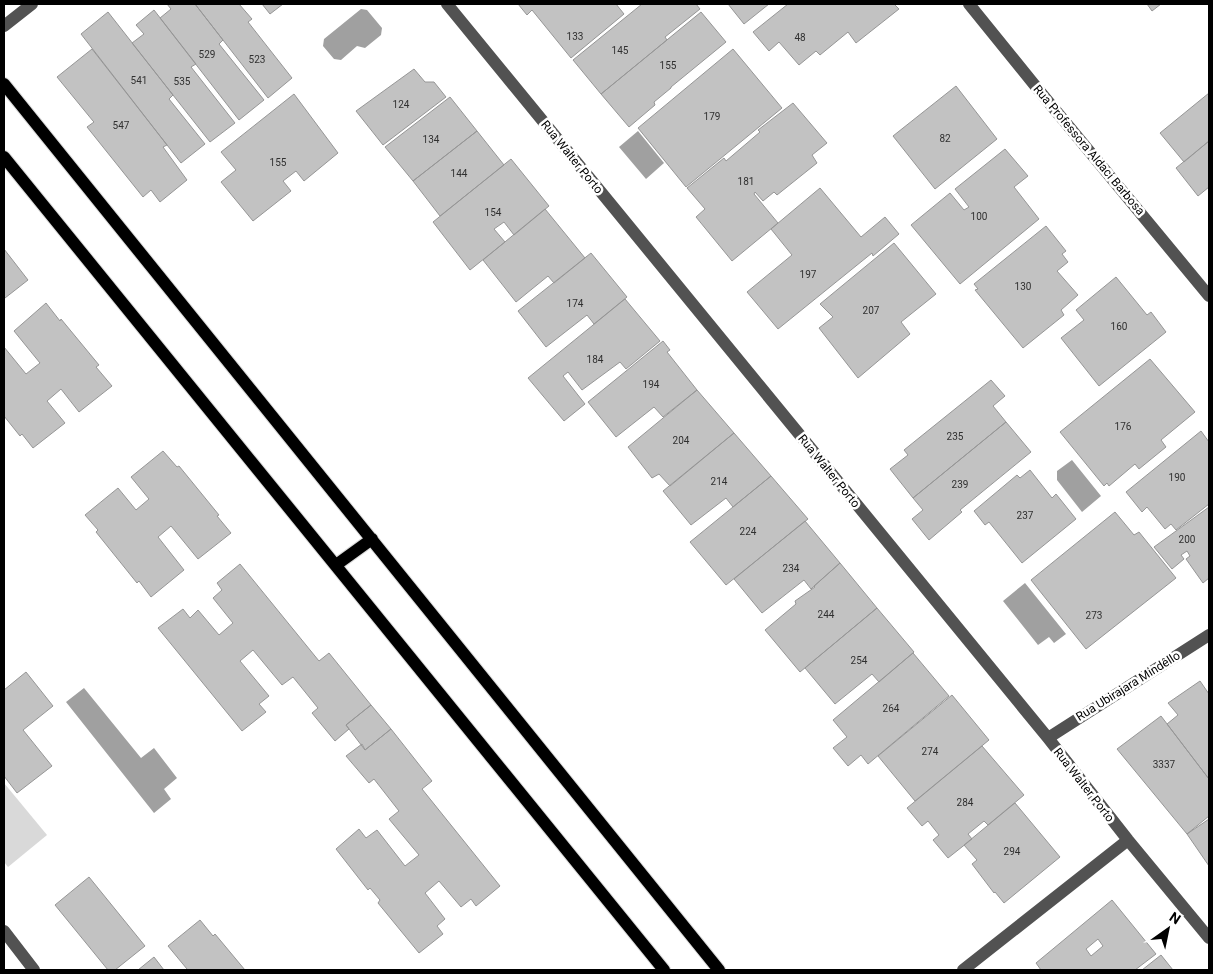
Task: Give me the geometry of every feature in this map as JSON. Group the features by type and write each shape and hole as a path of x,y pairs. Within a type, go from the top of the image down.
{"main road":[{"path":"4,84 720,970"},
{"path":"4,157 664,970"},
{"path":"336,565 372,539"}],"street":[{"path":"4,26 32,4"},
{"name":"Rua Walter Porto","path":"447,4 1048,738 1128,840 1209,938"},
{"name":"Rua Professora Aldaci Barbosa","path":"970,4 1209,296"},
{"name":"Rua Ubirajara Mindêllo","path":"1048,738 1209,635"},
{"path":"963,970 1128,840"},
{"path":"4,931 34,970"}],"shaded area":[{"path":"361,9 367,10 382,28 381,35 365,48 357,46 341,60 334,59 323,46 324,39"},
{"path":"638,131 664,163 646,179 619,147"},
{"path":"1072,460 1101,496 1082,512 1057,480 1057,471"},
{"path":"1025,583 1066,634 1054,643 1049,637 1038,645 1003,601"},
{"path":"84,688 141,758 154,748 177,778 164,789 171,799 154,813 66,702"},
{"path":"4,783 47,835 8,867 4,862"}],"building":[{"path":"167,4 195,4 223,40 219,44 264,100 239,120 160,18 171,9"},
{"path":"195,4 239,4 252,19 248,22 292,78 268,98"},
{"path":"262,4 283,4 270,14"},
{"path":"518,4 616,4 624,14 571,58 532,10 527,15"},
{"path":"642,4 696,4 700,9 665,37 667,40 601,94 573,60"},
{"path":"728,4 769,4 744,24"},
{"path":"788,4 894,4 899,9 856,43 848,32 820,55 816,51 799,65 779,42 769,51 753,32"},
{"path":"1147,4 1161,4 1152,11"},
{"path":"154,10 196,64 191,67 235,123 210,142 132,43 144,34 136,25"},
{"path":"108,12 173,95 169,99 205,144 181,163 81,34"},
{"path":"701,12 726,42 671,87 654,102 655,105 629,127 601,94"},
{"path":"92,49 167,145 163,147 187,180 160,202 151,190 143,197 87,127 94,122 57,77"},
{"path":"733,49 782,108 686,187 638,128"},
{"path":"414,69 425,82 434,82 446,97 383,145 356,111"},
{"path":"956,86 997,139 935,189 893,136"},
{"path":"1209,93 1209,141 1184,162 1160,133"},
{"path":"294,94 338,153 304,181 296,171 283,181 291,191 253,221 221,182 236,170 221,152"},
{"path":"450,97 477,131 413,181 385,147"},
{"path":"793,103 827,143 812,155 817,163 777,195 774,192 763,201 755,192 754,194 778,223 732,261 696,217 705,209 687,188 724,158 726,161 760,132 758,130"},
{"path":"477,131 504,165 440,216 413,181"},
{"path":"1209,141 1209,187 1198,196 1176,168"},
{"path":"1005,149 1028,176 1014,187 1039,219 960,284 911,225 950,193 964,210 969,207 955,189"},
{"path":"511,159 549,206 514,235 504,222 494,229 505,242 470,270 433,222"},
{"path":"820,188 861,237 885,217 899,234 873,256 872,253 778,329 747,292 792,255 771,229"},
{"path":"545,209 585,258 554,283 548,276 516,302 483,260"},
{"path":"1046,226 1066,251 1062,254 1068,262 1057,271 1078,295 1061,310 1064,315 1023,348 975,290 978,289 974,284"},
{"path":"894,243 936,294 901,322 910,334 858,378 819,328 833,317 820,304"},
{"path":"4,249 28,280 5,298 4,297"},
{"path":"591,253 627,297 594,324 587,315 546,347 518,311"},
{"path":"1116,277 1147,315 1151,312 1166,332 1099,386 1061,338 1084,320 1076,310"},
{"path":"625,299 660,341 626,369 620,362 582,390 568,372 563,376 585,404 564,421 528,378"},
{"path":"46,303 99,365 96,367 112,386 79,412 61,389 47,401 65,423 33,448 22,434 20,436 4,416 4,347 26,374 40,363 14,331"},
{"path":"663,341 670,350 667,352 697,390 663,417 654,407 616,437 588,402"},
{"path":"1150,359 1195,412 1161,440 1166,447 1139,469 1135,464 1109,486 1107,483 1104,486 1060,432"},
{"path":"991,380 1005,396 993,406 1006,422 913,498 890,469 908,455 904,450"},
{"path":"697,390 734,433 670,486 659,474 652,478 628,447"},
{"path":"1006,422 1031,452 960,510 962,512 929,540 912,519 923,510 913,498"},
{"path":"1201,431 1209,442 1209,504 1176,530 1171,524 1165,529 1147,507 1142,512 1126,492"},
{"path":"734,433 771,476 733,507 726,498 691,525 663,491"},
{"path":"163,451 177,467 179,466 219,515 217,516 231,533 198,559 171,526 158,537 184,570 151,597 139,581 137,583 96,532 98,530 85,515 118,488 136,510 149,499 131,477"},
{"path":"1030,470 1052,498 1056,494 1076,519 1022,563 989,522 985,525 974,511 1017,475 1020,478"},
{"path":"771,476 808,519 726,585 690,542"},
{"path":"1209,507 1209,578 1203,583 1186,559 1190,556 1187,551 1181,555 1184,559 1172,569 1154,547"},
{"path":"1115,512 1134,535 1139,532 1176,578 1086,649 1031,580"},
{"path":"805,521 840,563 811,589 804,580 762,613 734,579"},
{"path":"840,563 877,608 800,672 765,630 796,604 795,601 815,587"},
{"path":"240,564 319,661 329,653 371,705 346,725 349,729 335,741 312,713 318,708 293,677 282,685 253,650 240,661 269,696 259,704 266,712 242,731 158,628 183,609 190,618 198,610 219,635 233,623 213,598 222,590 217,583"},
{"path":"877,608 914,652 879,682 872,674 835,704 805,668"},
{"path":"913,653 949,696 868,764 861,755 848,766 833,748 847,737 833,720"},
{"path":"26,672 53,706 23,730 52,766 17,793 4,776 4,690"},
{"path":"1200,681 1209,694 1209,779 1167,724 1178,715 1168,703"},
{"path":"952,695 989,740 915,801 878,756"},
{"path":"371,705 391,729 365,750 346,725"},
{"path":"1161,716 1209,779 1209,816 1187,834 1117,749"},
{"path":"391,729 432,781 422,789 500,886 476,906 471,899 461,907 439,881 425,893 445,919 437,926 443,934 419,953 378,903 380,900 370,888 368,890 336,849 359,829 366,838 377,830 405,866 419,855 389,819 399,811 374,779 369,783 346,756 362,744 365,750"},
{"path":"982,746 1024,795 988,825 984,821 968,834 972,839 948,858 933,840 939,835 928,821 922,826 907,808"},
{"path":"1015,803 1060,857 1004,903 972,864 977,860 964,845"},
{"path":"1209,819 1209,866 1187,834"},
{"path":"89,877 145,946 115,970 108,970 55,905"},
{"path":"1112,900 1156,954 1135,970 1041,970 1036,963","holes":["1098,939 1103,946 1091,956 1086,949"]},
{"path":"200,920 213,936 215,934 245,970 186,970 168,946"},
{"path":"1161,955 1173,970 1142,970"},
{"path":"154,957 164,970 138,970"}]}
